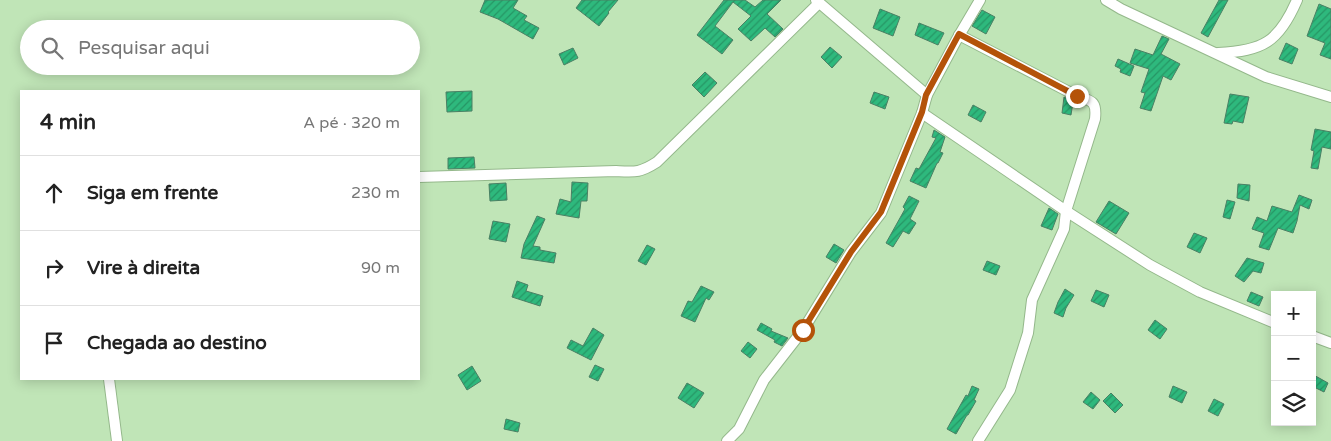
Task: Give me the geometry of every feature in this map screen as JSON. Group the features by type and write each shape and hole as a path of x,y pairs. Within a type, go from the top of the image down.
{"street":[{"path":"727,441 739,429 764,380 803,330 851,252 881,212 922,112 926,95 980,0"},
{"path":"1106,0 1121,9 1266,77 1331,97"},
{"path":"1215,53 1238,52 1259,46 1273,38 1281,31 1297,0"},
{"path":"420,177 634,172 645,170 657,162 818,2 926,95"},
{"path":"959,34 1077,96 1091,101 1095,104 1096,109 1095,119 1066,211 1064,229 1032,300 1028,332 1010,390 978,441"},
{"path":"922,112 1066,211 1150,265 1200,292 1271,321"},
{"path":"1316,337 1331,343"},
{"path":"109,380 117,441"}],"building":[{"path":"485,0 518,0 513,8 527,16 524,20 539,28 533,39 498,19 480,12"},
{"path":"582,0 618,0 599,26 576,8"},
{"path":"724,0 745,0 755,7 763,0 781,0 767,14 783,29 775,37 765,28 751,41 738,29 751,16 733,2 715,26 733,40 722,54 697,35"},
{"path":"1219,0 1228,0 1208,37 1201,33"},
{"path":"1319,4 1331,9 1331,59 1320,55 1325,43 1307,36"},
{"path":"880,9 900,17 893,36 873,28"},
{"path":"982,10 995,17 986,34 972,26"},
{"path":"919,23 944,33 938,45 915,35"},
{"path":"1162,36 1169,39 1161,54 1180,64 1171,80 1163,76 1151,111 1140,108 1145,93 1141,92 1149,69 1130,63 1135,49 1153,55"},
{"path":"1286,43 1298,49 1292,64 1279,59"},
{"path":"830,47 842,57 832,68 821,57"},
{"path":"573,48 578,58 564,65 559,54"},
{"path":"1118,59 1134,66 1130,76 1120,72 1121,69 1115,66"},
{"path":"705,72 717,83 704,97 692,85"},
{"path":"472,91 472,111 447,112 446,92"},
{"path":"874,92 889,97 885,109 870,103"},
{"path":"1230,94 1249,97 1243,123 1233,121 1232,124 1224,123"},
{"path":"1064,97 1073,102 1071,115 1062,113"},
{"path":"973,105 986,112 981,122 968,115"},
{"path":"1315,129 1331,132 1331,149 1322,147 1318,169 1311,168 1314,151 1311,150"},
{"path":"934,130 945,137 940,152 943,153 926,188 910,181 916,168 919,169 936,138 932,137"},
{"path":"474,157 475,168 448,169 448,158"},
{"path":"572,182 588,183 587,201 581,201 579,218 556,214 560,199 571,202"},
{"path":"506,183 507,200 490,201 489,184"},
{"path":"1238,184 1250,185 1249,201 1237,198"},
{"path":"1299,195 1312,200 1309,209 1300,205 1293,233 1278,228 1269,250 1259,247 1264,233 1252,229 1257,217 1267,221 1272,206 1292,212"},
{"path":"909,196 919,201 910,219 916,223 909,234 903,231 893,247 886,243 905,209 903,207"},
{"path":"1227,200 1235,202 1230,219 1223,217"},
{"path":"1109,201 1129,213 1116,234 1096,222"},
{"path":"1049,208 1058,214 1052,230 1041,226"},
{"path":"537,216 545,219 533,246 540,247 540,250 556,253 554,263 521,258 524,244"},
{"path":"493,221 510,224 506,242 489,239"},
{"path":"1194,233 1207,238 1200,253 1187,247"},
{"path":"834,244 844,250 836,263 826,257"},
{"path":"647,245 655,249 646,265 638,261"},
{"path":"1247,258 1264,263 1261,273 1253,271 1244,282 1235,276"},
{"path":"987,261 1000,266 996,275 983,270"},
{"path":"517,281 528,285 526,291 543,296 540,306 512,297"},
{"path":"701,286 714,292 709,300 706,298 695,322 681,316 688,301 692,302"},
{"path":"1065,289 1074,295 1063,317 1054,313"},
{"path":"1096,290 1109,295 1104,307 1091,301"},
{"path":"1251,292 1263,297 1259,306 1247,301"},
{"path":"1155,320 1167,329 1160,339 1148,330"},
{"path":"761,323 772,329 771,331 788,338 782,346 757,330"},
{"path":"593,328 604,335 591,360 567,348 571,340 583,346"},
{"path":"748,342 757,349 750,358 741,351"},
{"path":"595,365 604,369 598,381 589,377"},
{"path":"472,366 481,381 467,390 458,375"},
{"path":"1316,376 1328,383 1324,392 1316,388"},
{"path":"687,383 704,393 694,408 678,398"},
{"path":"972,386 979,389 974,400 976,401 956,434 947,429 966,395 968,396"},
{"path":"1173,386 1187,392 1182,403 1169,397"},
{"path":"1091,392 1100,400 1093,409 1083,402"},
{"path":"1111,393 1123,405 1115,413 1103,401"},
{"path":"1214,399 1224,404 1218,416 1208,411"},
{"path":"506,419 520,423 518,432 504,429"}],"route":[{"path":"803,330 851,252 881,212 922,112 926,95 959,34 1077,96"}]}
